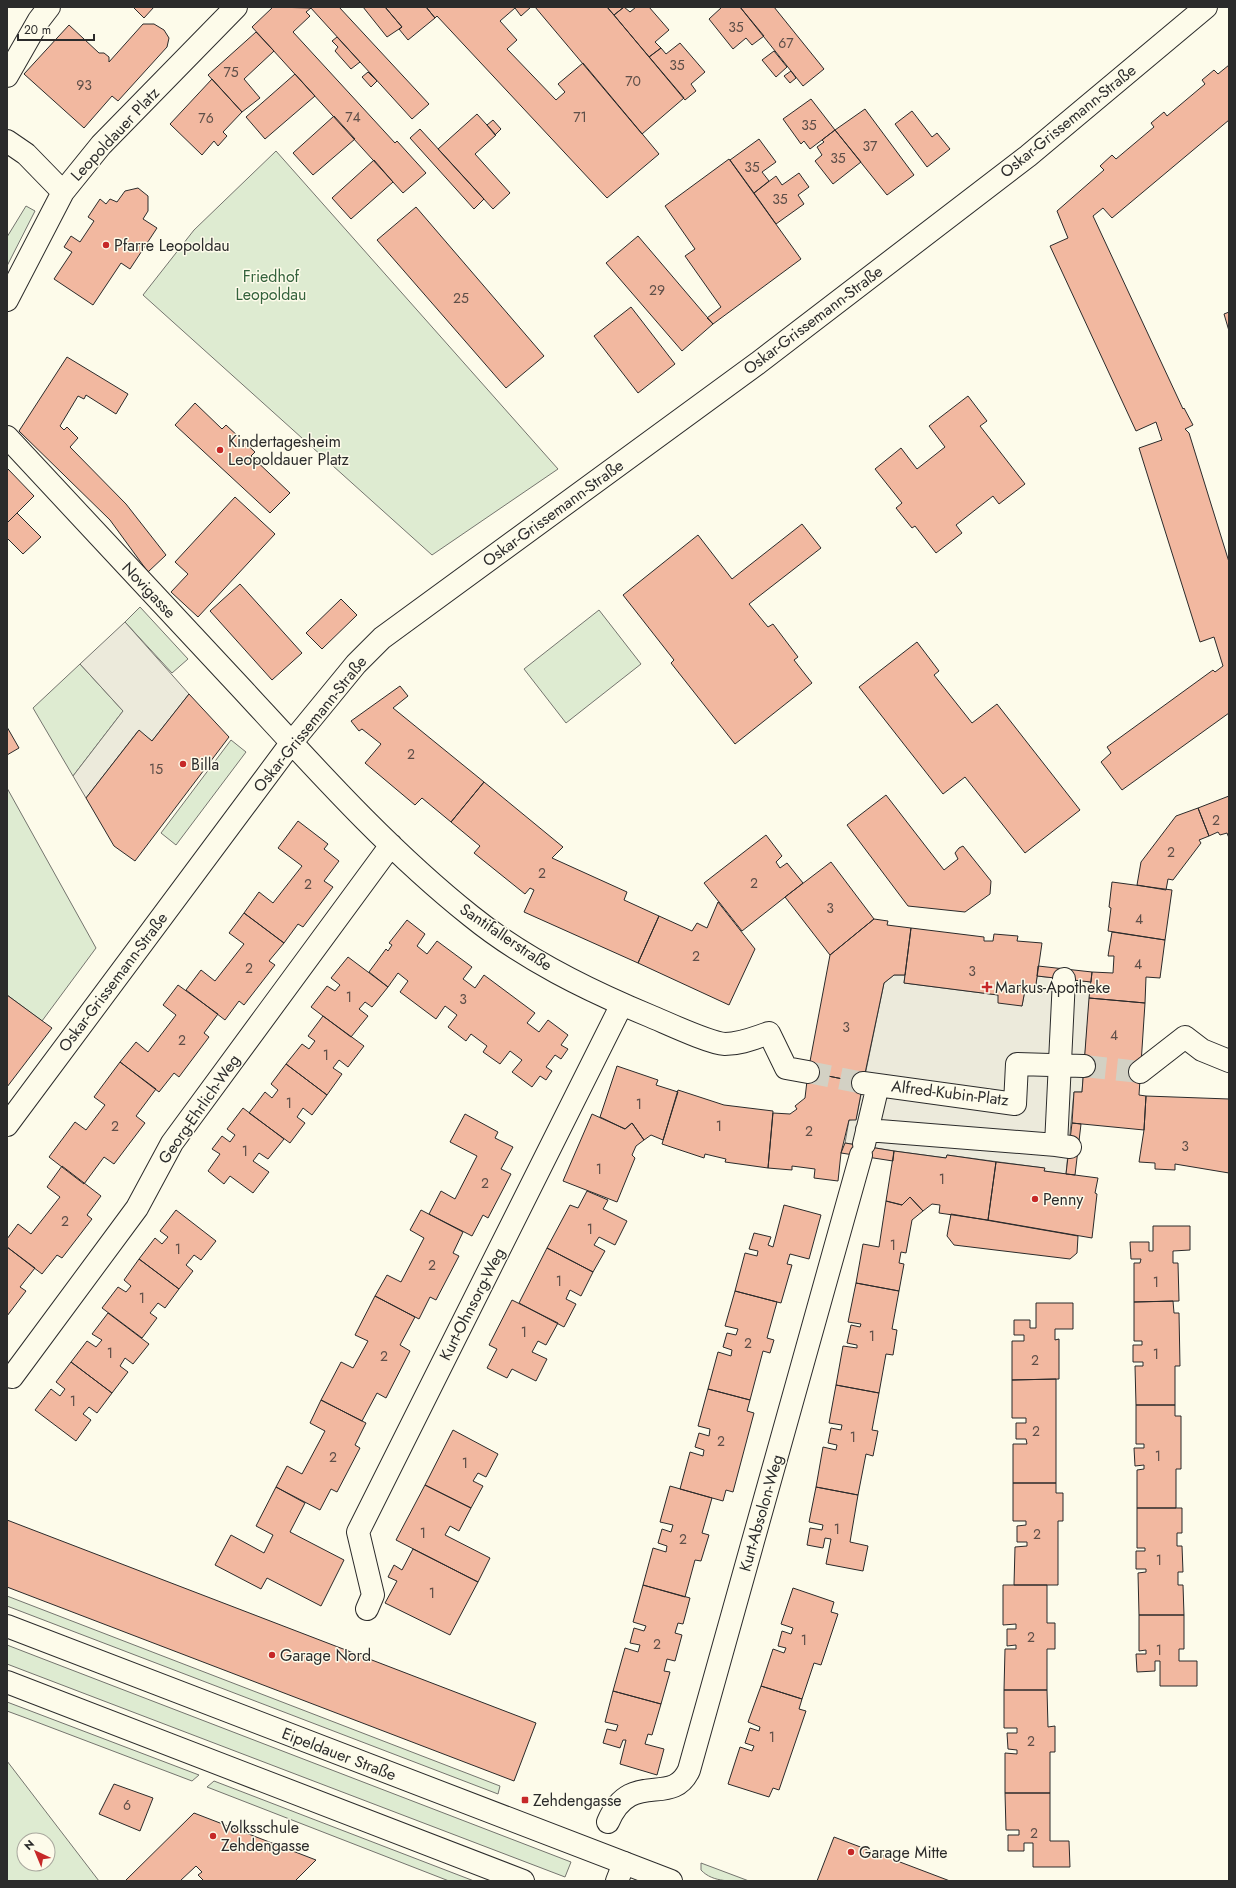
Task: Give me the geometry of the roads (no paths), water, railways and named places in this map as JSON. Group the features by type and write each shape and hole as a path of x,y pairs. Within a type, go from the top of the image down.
{"street":[{"path":"7,76 39,20 49,7"},
{"name":"Leopoldauer Platz","path":"7,300 63,192 101,145 236,7"},
{"name":"Oskar-Grissemann-Straße","path":"7,1125 292,742 356,664 382,638 758,363 1028,156 1206,7"},
{"path":"7,141 26,154 63,192"},
{"name":"Novigasse","path":"7,437 292,742"},
{"name":"Santifallerstraße","path":"292,742 391,845 448,897 493,932 538,961 580,985 622,1004 722,1044 742,1043 769,1033 786,1068 808,1072"},
{"name":"Georg-Ehrlich-Weg","path":"12,1376 137,1208 172,1142 391,845"},
{"path":"864,1144 1063,1146 1059,1066 1064,979"},
{"name":"Kurt-Ohnsorg-Weg","path":"367,1609 373,1595 358,1532 622,1004"},
{"path":"1140,1072 1185,1037 1202,1050 1229,1060"},
{"name":"Alfred-Kubin-Platz","path":"864,1144 871,1084 1015,1104 1017,1064 1084,1066"},
{"name":"Kurt-Absolon-Weg","path":"608,1822 618,1803 633,1792 666,1789 677,1786 689,1770 864,1144"},
{"name":"Eipeldauer Straße","path":"7,1626 621,1872 671,1881"},
{"path":"7,1682 523,1881"}],"tunnel":[{"path":"1084,1066 1140,1072"},
{"path":"808,1072 863,1083"}],"place":[{"name":"Pfarre Leopoldau","path":"106,245"},
{"name":"Kindertagesheim Leopoldauer Platz","path":"220,450"},
{"name":"Billa","path":"183,764"},
{"name":"Markus-Apotheke","path":"987,987"},
{"name":"Penny","path":"1035,1199"},
{"name":"Garage Nord","path":"272,1655"},
{"name":"Zehdengasse","path":"525,1800"},
{"name":"Volksschule Zehdengasse","path":"213,1836"},
{"name":"Garage Mitte","path":"851,1852"}],"park label":[{"name":"Friedhof Leopoldau","path":"271,285"}]}
